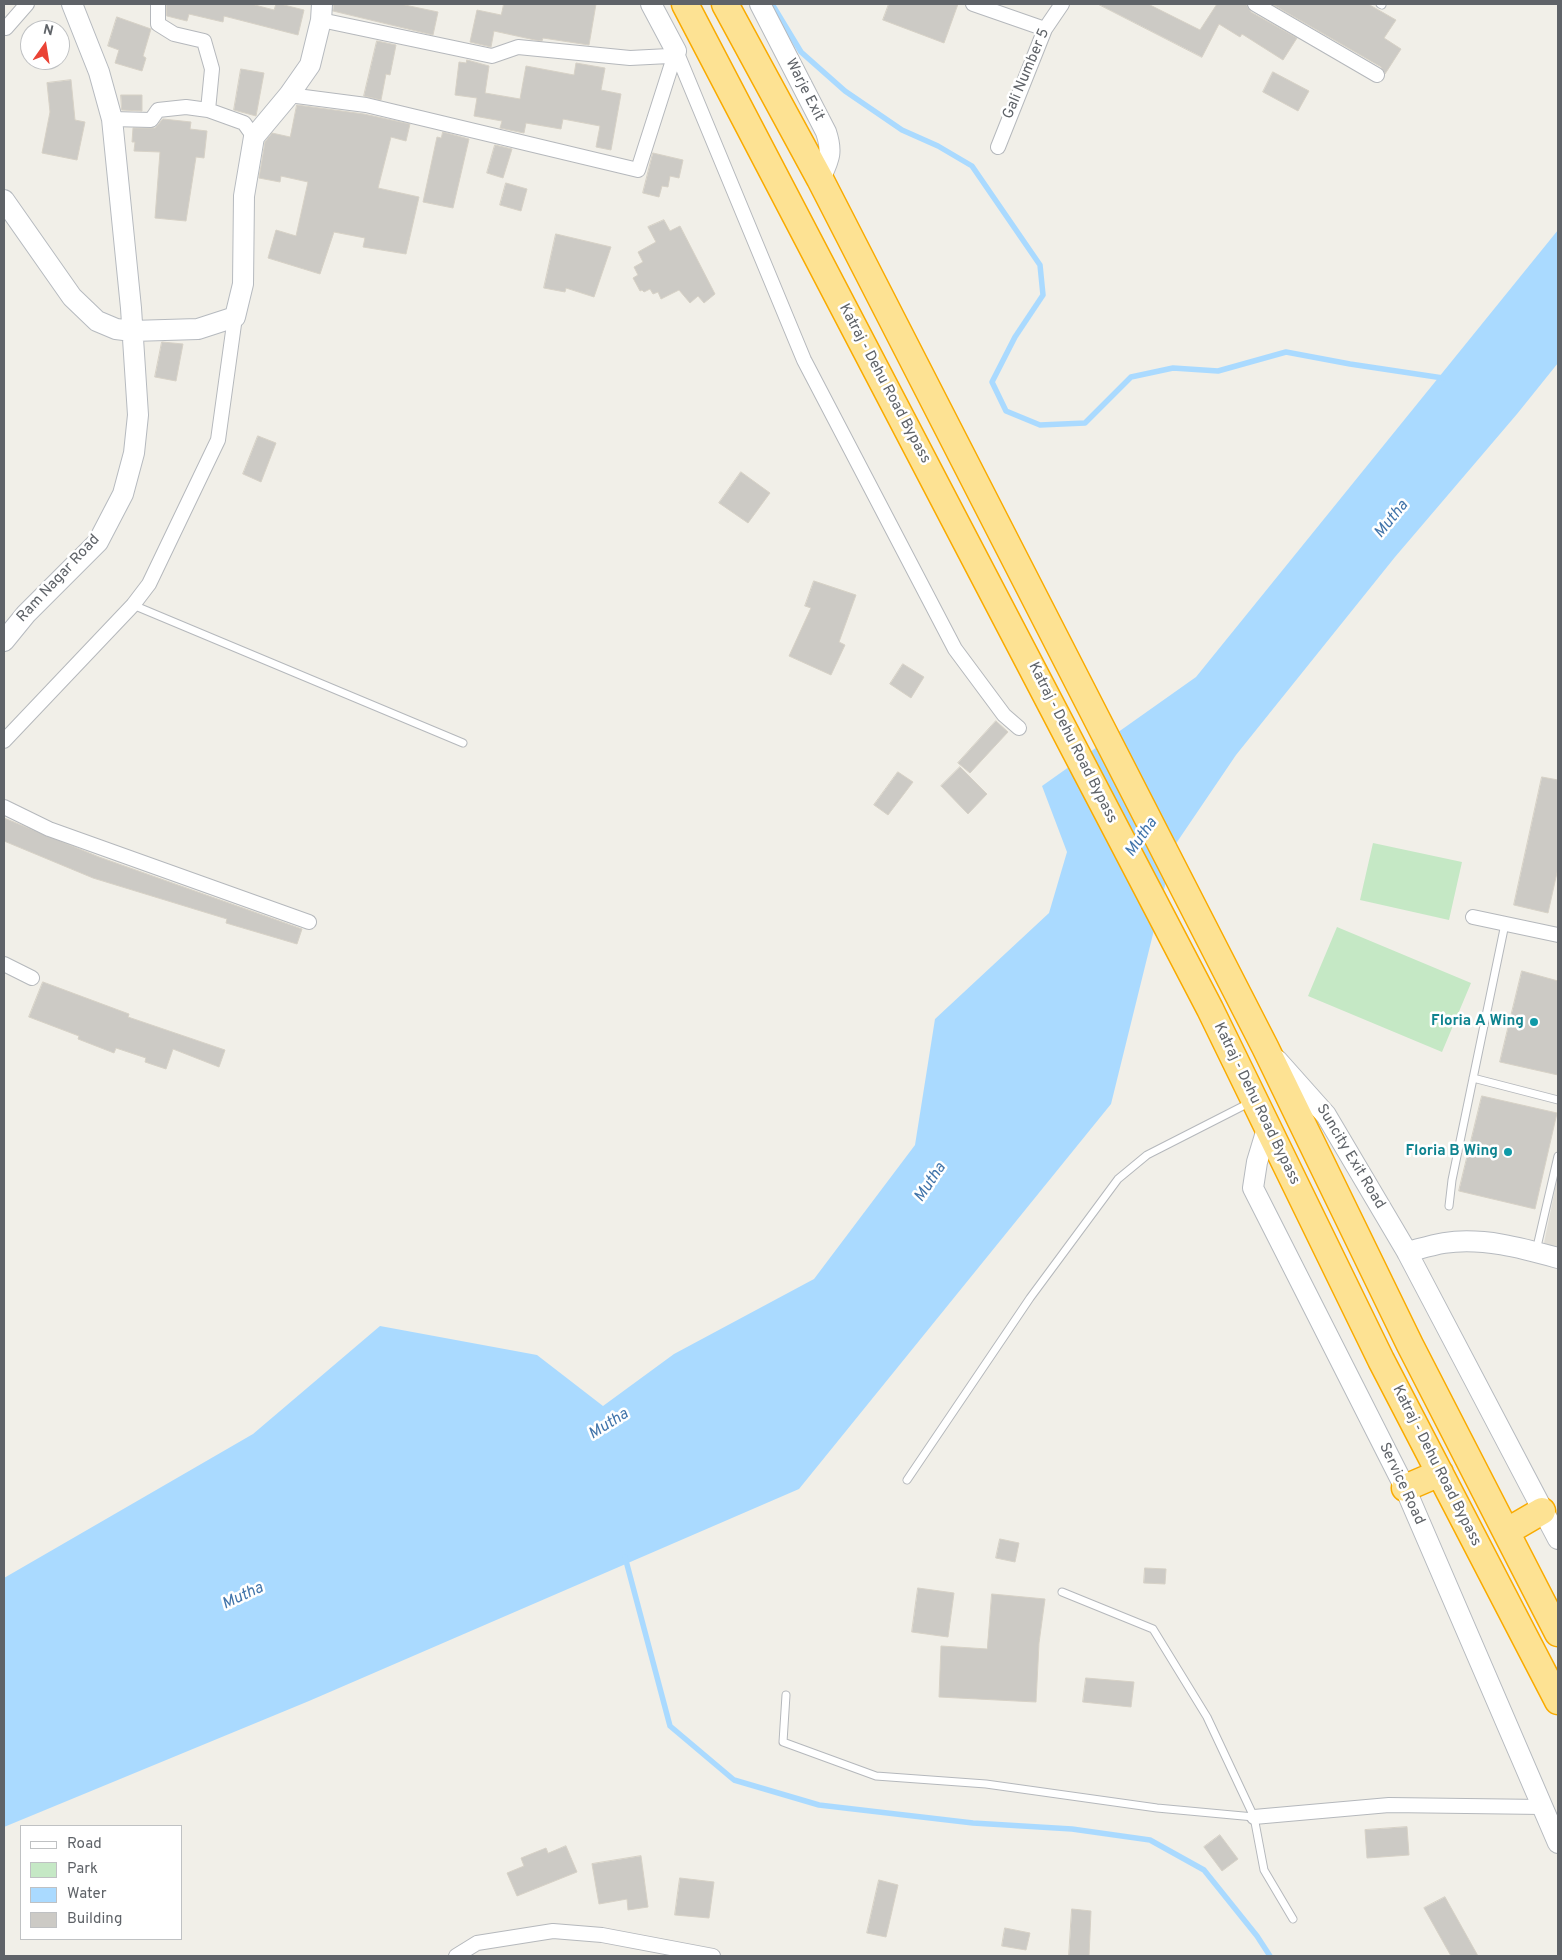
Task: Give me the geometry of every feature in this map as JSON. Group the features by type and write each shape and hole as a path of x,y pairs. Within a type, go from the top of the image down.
{"highway":[{"path":"726,4 820,179 1265,1047 1410,1345 1558,1633"},
{"name":"Katraj - Dehu Road Bypass","path":"690,12 1210,1009 1381,1360 1558,1701"},
{"path":"1405,1488 1440,1473"},
{"path":"1506,1532 1542,1511"}],"street":[{"path":"6,28 28,4"},
{"name":"Ram Nagar Road","path":"4,641 26,614 98,542 123,494 134,453 138,415 112,119 99,72 72,4"},
{"path":"158,4 158,24 174,34 204,41 212,69 208,110"},
{"path":"651,4 676,51 804,360 955,649 1004,715 1019,728"},
{"name":"Warje Exit","path":"760,4 826,132 831,147 829,158 820,179"},
{"path":"973,4 1045,29"},
{"name":"Gali Number 5","path":"998,147 1045,29 1062,4"},
{"path":"1255,4 1377,74"},
{"path":"4,741 134,605 149,584 218,440 234,317 243,284 244,196 254,137 290,95 310,65 321,12 492,56 518,47 630,58 669,56 676,51"},
{"path":"290,95 366,105 638,170 690,12"},
{"path":"112,119 151,120 158,110 186,108 208,110 244,123 254,137"},
{"path":"4,200 72,297 97,321 116,329 132,331 198,329 234,317"},
{"path":"4,808 49,829 309,922"},
{"path":"1473,917 1558,936"},
{"path":"4,964 32,978"},
{"name":"Suncity Exit Road","path":"1265,1047 1313,1098 1326,1115 1407,1252"},
{"name":"Service Road","path":"1267,1129 1257,1162 1253,1188 1405,1488 1558,1843"},
{"path":"1558,1258 1536,1252 1473,1242 1445,1243 1407,1252 1558,1540"},
{"path":"1254,1817 1389,1804 1543,1807"},
{"path":"456,1956 477,1942 553,1931 602,1935 713,1956"}],"lane":[{"path":"134,605 464,743"},
{"path":"1449,1206 1452,1180 1505,924"},
{"path":"1473,1078 1558,1100"},
{"path":"907,1480 1030,1298 1118,1179 1147,1155 1254,1100"},
{"path":"1536,1252 1558,1156"},
{"path":"1062,1592 1153,1629 1207,1717 1254,1817 1264,1870 1293,1919"},
{"path":"786,1695 783,1742 876,1776 986,1784 1157,1808 1254,1817"}],"shaded area":[{"path":"1558,1175 1558,1252 1543,1248"}],"green space":[{"path":"1373,843 1462,862 1449,920 1360,900"},
{"path":"1337,927 1471,983 1442,1052 1308,996"}],"water":[{"name":"Mutha","path":"1558,230 1558,363 1395,557 1236,755 1175,845 1111,1104 799,1489 309,1701 4,1827 4,1578 253,1434 380,1326 537,1355 603,1406 674,1354 814,1279 915,1145 935,1019 1049,913 1067,852 1042,786 1196,677"}],"building":[{"path":"167,4 251,4 274,10 276,4 280,4 304,10 298,35 224,16 223,22 189,14 187,21 167,16"},
{"path":"334,4 400,4 438,12 433,35 333,11"},
{"path":"504,4 596,4 589,45 543,38 542,41 535,40 494,31 491,47 470,42 477,10 501,15"},
{"path":"889,4 958,4 944,43 883,20"},
{"path":"1098,4 1148,4 1200,30 1217,4 1246,4 1251,12 1297,38 1283,60 1242,34 1240,37 1219,24 1202,57"},
{"path":"1272,4 1368,4 1396,20 1384,38 1401,49 1385,74 1381,67"},
{"path":"117,17 151,29 143,56 146,58 142,71 115,63 119,50 108,46"},
{"path":"377,41 396,45 390,75 386,74 381,100 364,96"},
{"path":"467,60 489,66 485,93 520,99 526,66 574,75 576,63 605,68 601,90 621,94 611,150 596,147 600,126 563,119 561,129 526,123 524,133 500,128 502,121 474,116 477,98 455,95 459,62 466,63"},
{"path":"241,69 264,73 256,116 234,110"},
{"path":"1273,72 1309,91 1298,111 1263,92"},
{"path":"71,80 75,120 85,122 77,160 42,153 50,112 47,83"},
{"path":"121,95 142,95 142,111 122,110"},
{"path":"297,105 364,114 410,124 406,141 391,137 378,188 419,197 406,254 363,247 365,238 334,232 320,274 268,258 276,230 296,236 308,182 281,176 280,182 259,178 265,142 272,133 290,137"},
{"path":"163,119 191,122 190,129 207,131 204,158 196,157 186,221 155,218 160,152 134,151 135,142 132,142 133,128 155,128"},
{"path":"443,132 469,139 453,208 423,202 437,137 441,138"},
{"path":"495,145 512,149 503,178 487,173"},
{"path":"653,153 683,160 679,178 670,176 668,187 662,186 659,197 643,193"},
{"path":"506,183 527,189 521,211 500,205"},
{"path":"664,220 670,231 680,226 715,294 704,303 698,296 690,303 679,290 661,299 658,292 653,294 650,289 644,292 640,291 633,278 638,275 634,267 643,262 638,252 656,242 648,227"},
{"path":"556,234 611,247 594,297 566,288 565,292 544,288"},
{"path":"162,342 183,344 176,381 155,377"},
{"path":"258,436 276,443 261,482 243,474"},
{"path":"741,472 770,493 748,523 719,503"},
{"path":"814,581 856,595 839,642 845,645 831,675 789,656 811,608 805,606"},
{"path":"903,664 924,677 911,698 890,684"},
{"path":"996,721 1008,732 970,773 958,763"},
{"path":"960,767 987,794 968,814 941,786"},
{"path":"898,772 913,782 888,815 874,805"},
{"path":"1542,777 1558,780 1558,868 1548,913 1514,905"},
{"path":"4,818 99,857 302,929 297,944 226,923 227,919 93,878 4,841"},
{"name":"Floria A Wing","path":"1522,971 1558,981 1558,1075 1500,1062"},
{"path":"43,982 129,1014 128,1017 225,1050 219,1067 173,1049 166,1069 145,1062 146,1058 116,1048 114,1053 78,1039 79,1036 29,1017"},
{"name":"Floria B Wing","path":"1482,1096 1557,1113 1535,1209 1459,1191"},
{"path":"1000,1539 1019,1543 1015,1562 996,1558"},
{"path":"1145,1568 1166,1569 1165,1584 1144,1583"},
{"path":"918,1588 954,1593 948,1637 912,1632"},
{"path":"992,1594 1045,1599 1039,1643 1036,1702 939,1697 941,1646 987,1649"},
{"path":"1086,1678 1134,1682 1131,1707 1083,1702"},
{"path":"1407,1827 1409,1855 1367,1858 1365,1830"},
{"path":"1220,1835 1238,1859 1222,1871 1204,1847"},
{"path":"566,1846 577,1872 517,1896 507,1873 524,1866 521,1858 546,1848 548,1853"},
{"path":"641,1856 648,1907 628,1910 627,1899 599,1904 592,1864"},
{"path":"680,1878 714,1882 709,1918 675,1915"},
{"path":"879,1880 898,1885 886,1937 867,1933"},
{"path":"1445,1897 1478,1956 1451,1956 1424,1908"},
{"path":"1072,1909 1091,1911 1089,1956 1069,1956"},
{"path":"1005,1928 1030,1933 1026,1950 1002,1946"}],"waterway":[{"path":"772,4 801,52 845,91 902,130 938,146 972,166 1040,265 1043,295 1015,337 992,382 1006,411 1040,425 1085,423 1131,377 1173,368 1218,371 1286,352 1443,378"},
{"path":"625,1557 670,1726 734,1780 819,1805 973,1823 1072,1829 1150,1840 1204,1870 1257,1936 1270,1956"}],"place":[{"name":"Floria A Wing","path":"1534,1022"},
{"name":"Floria B Wing","path":"1508,1152"}]}
